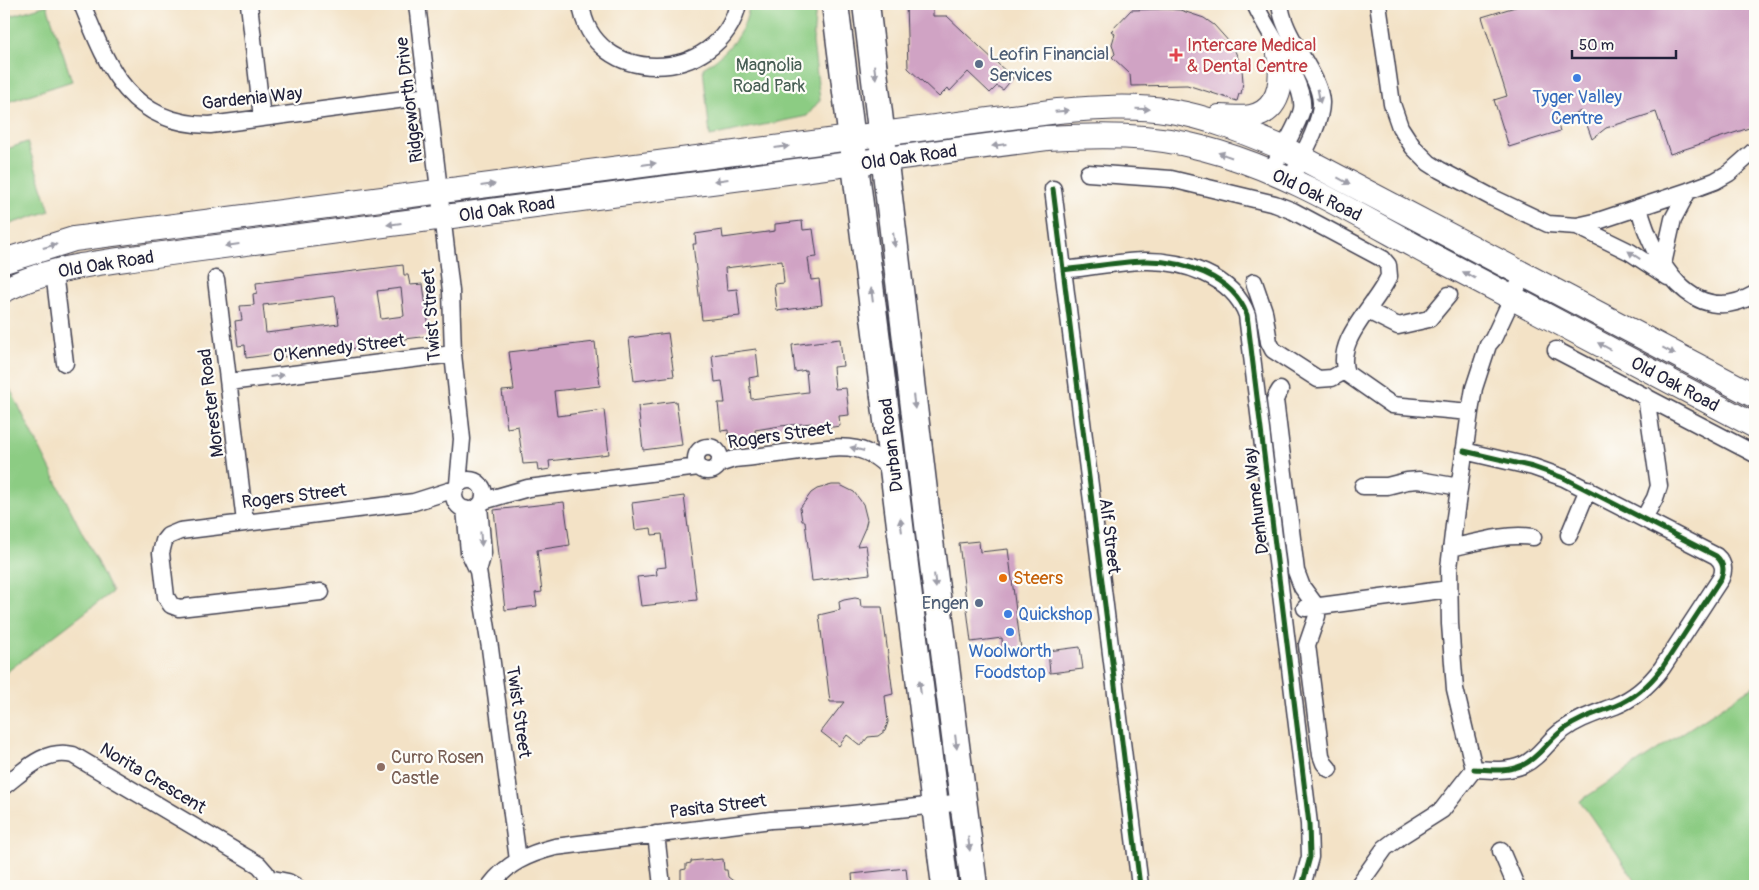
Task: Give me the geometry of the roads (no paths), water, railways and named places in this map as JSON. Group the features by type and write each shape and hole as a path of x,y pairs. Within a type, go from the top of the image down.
{"main road":[{"name":"Durban Road","path":"835,4 945,886"},
{"name":"Durban Road","path":"866,4 928,523 974,886"},
{"path":"1187,115 1240,118 1254,116 1266,110 1276,98 1280,87 1280,62 1287,47"},
{"name":"Old Oak Road","path":"4,261 74,239 1049,112 1098,108 1153,109 1187,115 1238,129 1292,153 1755,396"},
{"name":"Old Oak Road","path":"4,290 34,277 92,264 1047,138 1087,136 1128,137 1168,141 1203,148 1280,176 1755,426"}],"street":[{"name":"Gardenia Way","path":"82,4 100,47 118,80 144,107 168,119 196,125 210,125 428,96"},
{"path":"249,4 262,118"},
{"name":"Ridgeworth Drive","path":"417,4 442,218"},
{"path":"581,4 582,16 587,27 603,47 624,60 648,66 660,66 685,62 707,52 725,34 731,24 738,4"},
{"path":"1255,4 1287,47"},
{"path":"1280,4 1287,47 1302,103 1292,153 1280,176"},
{"path":"1287,4 1287,47"},
{"path":"1378,4 1392,104 1400,127 1413,146 1440,170 1548,224 1577,226 1595,222 1688,191 1729,173 1755,150"},
{"path":"1088,173 1171,179 1275,204 1293,211 1386,262 1390,272 1388,279 1345,347 1345,371 1392,405 1470,412"},
{"name":"Alf Street","path":"1053,189 1140,886"},
{"path":"1662,264 1673,219 1688,191"},
{"path":"1639,208 1650,240 1662,264 1681,288 1697,298 1716,303 1735,302 1755,294"},
{"name":"Twist Street","path":"442,218 451,291 453,354 462,439 474,498 469,552 478,570 518,860"},
{"path":"1577,226 1622,248 1675,281"},
{"name":"Denhume Way","path":"1063,270 1144,261 1188,267 1211,276 1229,289 1244,308 1248,325 1309,824 1310,856 1302,886"},
{"path":"54,272 64,363"},
{"path":"1474,770 1456,689 1451,640 1449,588 1451,548 1474,388 1483,366 1496,350 1528,277"},
{"name":"Morester Road","path":"216,279 245,522"},
{"path":"1254,282 1264,311 1269,342 1273,350 1318,379 1332,378 1345,371"},
{"path":"1368,311 1398,326 1429,319 1449,295"},
{"path":"1556,350 1755,454"},
{"name":"O'Kennedy Street","path":"229,382 453,354"},
{"path":"1280,390 1276,394 1275,400 1296,571 1310,607 1317,616 1307,645 1321,755 1329,769"},
{"path":"1644,518 1659,486 1646,396"},
{"name":"Twist Street","path":"462,439 454,498 474,498"},
{"name":"Rogers Street","path":"321,592 183,609 175,607 166,597 161,553 164,541 168,536 180,531 414,502 474,498 528,488 666,470 698,464 696,456 702,449 710,448 717,452 719,464 734,459 841,446 871,454 888,468 895,477"},
{"path":"1464,451 1533,467 1564,478 1716,556 1723,567 1720,578 1662,668 1646,686 1628,700 1580,719 1563,729 1537,757 1527,763 1506,770 1474,770"},
{"name":"Rogers Street","path":"414,502 456,487 469,480 474,498"},
{"path":"1362,486 1387,486 1419,480 1459,487"},
{"path":"1569,536 1588,489"},
{"path":"1451,548 1508,536 1534,537"},
{"path":"1310,607 1449,588"},
{"name":"Norita Crescent","path":"4,786 42,758 59,753 73,755 259,865 268,882"},
{"path":"1358,886 1385,848 1442,810 1474,770"},
{"name":"Pasita Street","path":"490,886 501,873 518,860 555,847 771,820 824,817 964,802"},
{"path":"656,834 662,886"},
{"path":"1501,851 1516,886"},
{"path":"268,882 288,882 295,886"}],"place":[{"name":"Intercare Medical & Dental Centre","path":"1176,55"},
{"name":"Leofin Financial Services","path":"979,64"},
{"name":"Tyger Valley Centre","path":"1577,78"},
{"name":"Steers","path":"1003,578"},
{"name":"Engen","path":"979,603"},
{"name":"Quickshop","path":"1008,614"},
{"name":"Woolworth Foodstop","path":"1010,632"},
{"name":"Curro Rosen Castle","path":"381,767"}],"park label":[{"name":"Magnolia Road Park","path":"769,75"}]}
